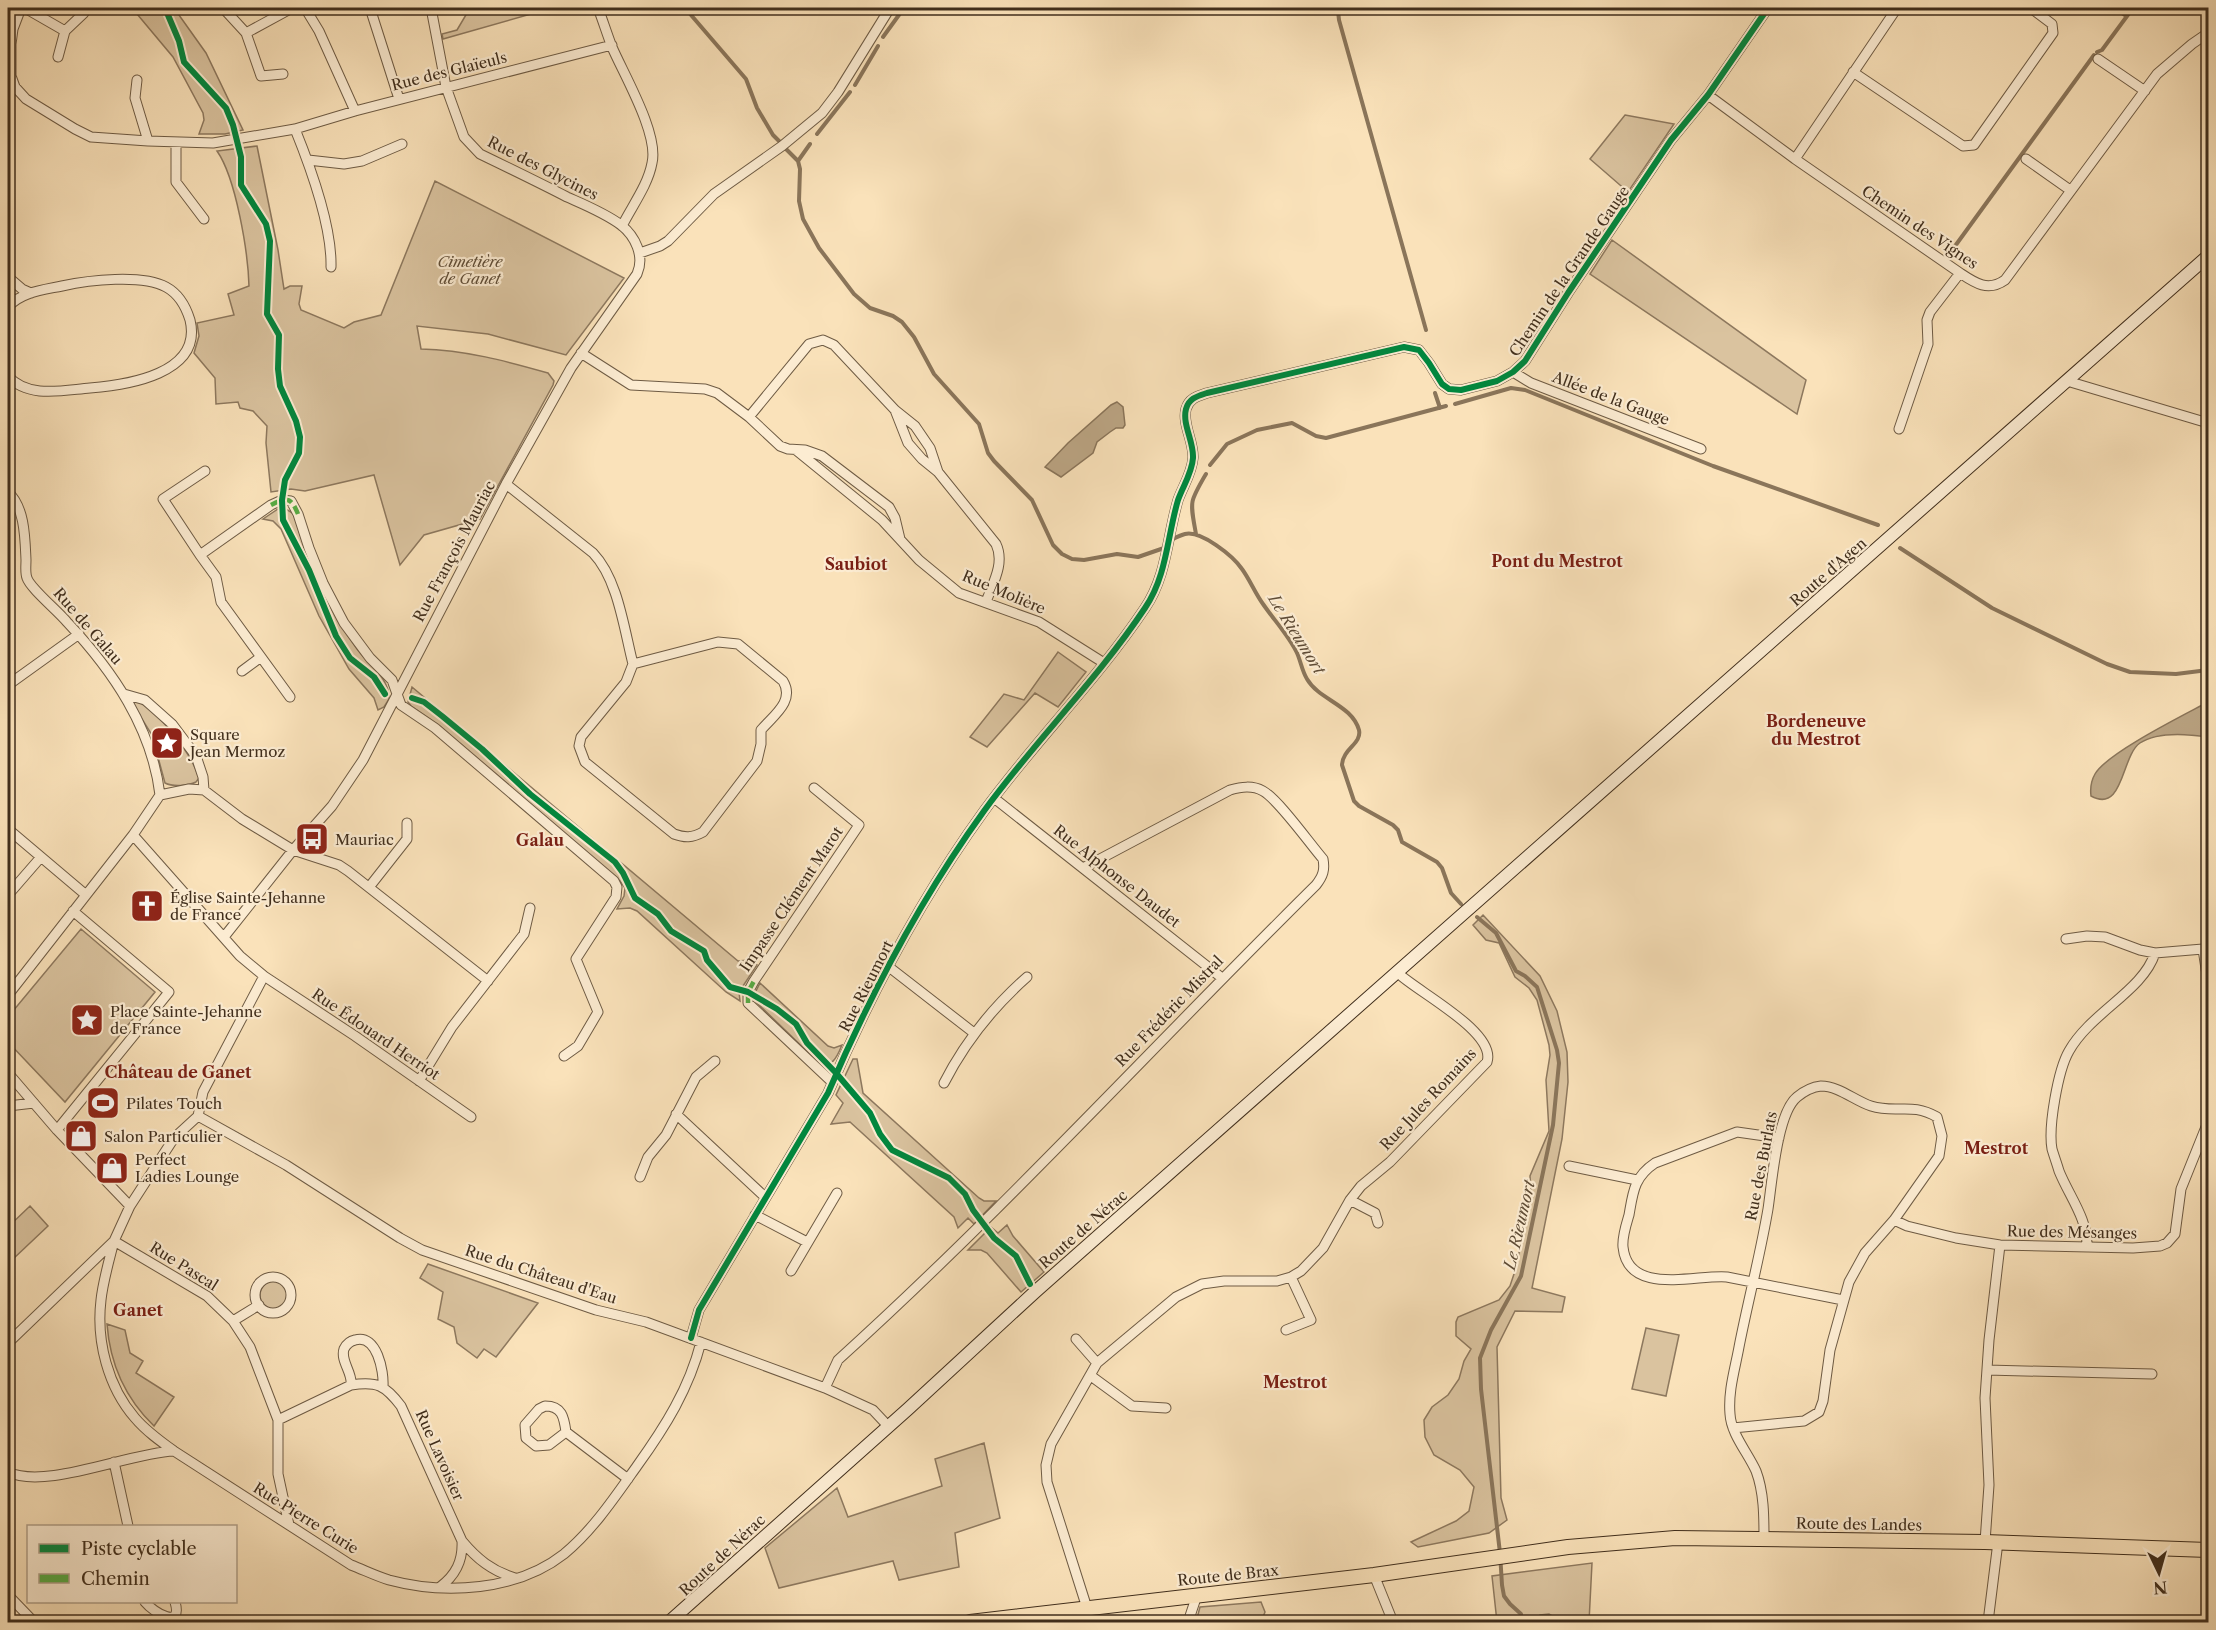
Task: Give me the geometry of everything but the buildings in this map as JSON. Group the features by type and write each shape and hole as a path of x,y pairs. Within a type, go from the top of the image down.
{"main road":[{"name":"Route d'Agen","path":"1468,911 2208,256"},
{"name":"Route de Nérac","path":"669,1623 1036,1291 1468,911"},
{"name":"Route des Landes","path":"1489,1558 1568,1547 1675,1538 1992,1542 2208,1550"},
{"name":"Route de Brax","path":"970,1623 1374,1575 1489,1558"}],"street":[{"path":"11,88 13,29 23,8 65,31"},
{"path":"223,8 246,33 261,76 283,74"},
{"path":"246,33 292,8"},
{"path":"305,8 319,31 355,111"},
{"path":"370,8 399,99"},
{"name":"Rue des Glycines","path":"431,8 446,87 464,137 473,149 622,226 640,253"},
{"path":"598,8 634,92 653,153 650,172 622,226"},
{"path":"640,253 668,241 714,194 782,146 822,113 838,92 890,8"},
{"name":"Chemin de la Grande Gauge","path":"1169,543 1178,500 1192,465 1193,448 1186,410 1196,396 1404,347 1419,350 1442,384 1449,389 1461,390 1479,386 1497,381 1513,372 1525,361 1568,292 1671,140 1708,94 1768,8"},
{"path":"1795,159 1897,8"},
{"path":"1853,72 1963,146 1974,145 2053,33 2052,24 2031,8"},
{"path":"58,57 65,31 84,13"},
{"name":"Chemin des Vignes","path":"1708,94 1795,159 1960,273 1979,285 1989,286 2005,280 2070,190 2163,69 2208,33"},
{"name":"Rue des Glaïeuls","path":"11,88 38,107 91,136 176,143 213,143 237,141 295,129 399,99 612,45"},
{"path":"2098,59 2145,91"},
{"path":"138,80 135,98 148,141"},
{"path":"295,129 308,160 332,248 331,267"},
{"path":"176,143 176,182 204,219"},
{"path":"308,160 344,164 362,161 402,144"},
{"path":"2026,159 2070,190"},
{"name":"Rue François Mauriac","path":"224,936 293,850 332,806 357,769 506,484 581,353 637,274 640,253"},
{"path":"1899,429 1928,344 1927,320 1930,312 1960,273"},
{"path":"8,277 22,289 31,293"},
{"path":"8,307 12,302 31,293 83,282 109,279 152,282 166,287 178,297 187,309 191,324 190,339 184,353 175,364 162,372 124,384 38,391 24,387 8,376"},
{"path":"749,417 809,344 823,340 834,345 895,410 924,436 938,472"},
{"name":"Rue Molière","path":"581,353 625,383 705,389 717,393 749,417 776,443 788,449 806,450 822,456 889,507 895,518 900,538"},
{"name":"Allée de la Gauge","path":"1513,372 1531,383 1701,449"},
{"path":"2067,381 2208,423"},
{"path":"895,410 908,443 938,472 996,544 1000,553 1000,565 986,602"},
{"name":"Rue Molière","path":"796,450 882,520 919,560 959,593 1039,622 1104,663"},
{"path":"205,471 163,499 216,577 221,602 290,697"},
{"path":"506,484 602,562 612,584 633,664 626,682 581,737 579,746 581,755 585,762 674,834 683,838 695,837 703,832 758,761 761,729 786,701 788,688 761,662 738,644 731,642 718,642 633,664"},
{"name":"Rue de Galau","path":"8,492 16,502 23,525 27,579 79,634 124,694 151,749 160,795"},
{"path":"200,555 271,506 282,500 291,501 323,583 344,623 369,658 392,680 401,705 435,728 614,881 617,886 616,897 576,959 598,1012 578,1046 564,1056"},
{"name":"Rue Rieumort","path":"691,1338 699,1310 832,1082 902,940 958,850 994,798 1146,608 1162,572 1169,543"},
{"path":"8,685 79,634"},
{"path":"242,671 261,657"},
{"path":"124,694 145,700 172,724 196,756 204,777 204,790"},
{"name":"Rue Frédéric Mistral","path":"825,1388 838,1360 987,1219 1221,978 1316,885 1324,871 1323,859 1269,795 1251,787 1230,790 1083,868"},
{"name":"Impasse Clément Marot","path":"814,788 858,825 754,981 747,998 748,1003 832,1082"},
{"path":"8,995 133,835 160,795 189,789 204,790 242,819 293,850 339,865 370,886 488,981"},
{"name":"Rue Alphonse Daudet","path":"994,798 1221,978"},
{"path":"370,886 407,839 408,823"},
{"path":"8,829 86,895"},
{"name":"Rue Édouard Herriot","path":"133,835 240,956 264,976 471,1117"},
{"path":"8,895 41,857"},
{"path":"419,1081 452,1027 524,934 530,908"},
{"path":"57,1130 169,992 73,911"},
{"path":"2066,939 2087,936 2105,937 2155,953 2203,949 2208,982"},
{"path":"2087,1247 2088,1237 2084,1225 2060,1172 2052,1147 2058,1082 2063,1064 2077,1039 2097,1017 2142,978 2151,965 2155,953"},
{"path":"889,967 974,1033"},
{"name":"Rue Jules Romains","path":"1087,1608 1047,1482 1046,1470 1052,1444 1097,1363 1176,1297 1189,1290 1212,1282 1263,1282 1291,1277 1309,1264 1323,1248 1350,1200 1361,1186 1390,1162 1484,1066 1489,1056 1485,1045 1460,1018 1398,973"},
{"path":"8,1343 114,1241 130,1206 174,1138 198,1116 203,1092 264,976"},
{"path":"944,1083 954,1062 974,1033 1008,994 1027,977"},
{"path":"640,1177 648,1157 666,1135 696,1077 715,1061"},
{"path":"8,1074 57,1130 130,1206"},
{"name":"Rue des Burlats","path":"1821,1086 1834,1089 1856,1101 1875,1107 1925,1110 1937,1117 1942,1136 1939,1156 1894,1220 1865,1253 1849,1282 1830,1350 1823,1401 1819,1412 1804,1421 1733,1428 1730,1417 1730,1391 1752,1283 1759,1261 1779,1138 1788,1106 1805,1092 1821,1086"},
{"path":"8,1106 34,1104"},
{"path":"676,1114 765,1197"},
{"name":"Rue du Château d'Eau","path":"198,1116 286,1165 422,1250 596,1310 646,1322 825,1388 873,1410 888,1426"},
{"name":"Rue des Mésanges","path":"1988,1623 1992,1542 1985,1398 2000,1245 2152,1248 2160,1246 2175,1234 2181,1189 2208,1122"},
{"path":"1779,1138 1749,1132 1727,1134 1655,1163 1644,1170 1637,1180 1623,1246 1628,1262 1636,1271 1650,1278 1667,1281 1716,1276 1843,1300"},
{"path":"1569,1166 1637,1180"},
{"path":"791,1271 837,1193"},
{"path":"1350,1200 1375,1213 1378,1223"},
{"path":"755,1215 807,1242"},
{"path":"1894,1220 1907,1226 1956,1238 2000,1245"},
{"name":"Rue Pascal","path":"114,1241 207,1296 233,1321 250,1347 278,1420 278,1474 289,1525"},
{"name":"Rue Pierre Curie","path":"114,1241 101,1300 103,1351 108,1369 123,1401 135,1418 152,1436 174,1451 351,1565 375,1575 413,1585 479,1586 515,1579 530,1574 565,1553 590,1528 667,1423 684,1393 701,1342"},
{"path":"1286,1330 1311,1320 1291,1277"},
{"path":"233,1321 259,1305"},
{"path":"278,1420 351,1385 364,1383 382,1386 382,1364 369,1343 360,1339 349,1342 343,1356 351,1375 351,1385"},
{"path":"1076,1339 1097,1363"},
{"path":"1987,1370 2152,1374"},
{"path":"1091,1376 1132,1406 1166,1408"},
{"name":"Rue Lavoisier","path":"382,1386 390,1391 401,1406 462,1541 473,1555 487,1566 515,1579"},
{"path":"566,1432 543,1447 530,1443 524,1432 525,1425 539,1408 545,1406 558,1409 562,1413 566,1432 628,1479"},
{"path":"1733,1428 1756,1473 1761,1489 1764,1539"},
{"path":"8,1472 26,1477 39,1477 150,1453 174,1451"},
{"path":"114,1462 128,1525"},
{"path":"440,1587 455,1572 462,1552 462,1541"},
{"path":"1374,1575 1393,1623"},
{"path":"8,1595 34,1623"},
{"path":"1188,1623 1197,1595"},
{"path":"146,1603 162,1616 167,1617 175,1613 177,1609 175,1603"}],"green space":[{"path":"132,8 174,8 206,53 243,130 225,134 199,134 204,120 203,113 173,57"},
{"path":"470,8 552,8 443,39 442,34 457,30"},
{"path":"1625,115 1674,124 1628,192 1590,159"},
{"name":"Cimetière de Ganet","path":"257,146 284,289 290,286 302,286 299,304 301,310 344,328 354,322 381,315 435,181 624,278 566,355 488,334 417,326 421,349 454,351 501,360 548,373 554,381 480,519 424,535 400,565 374,475 305,491 291,489 271,492 266,443 267,426 253,411 240,408 238,402 216,404 215,378 194,353 199,336 197,323 234,315 228,294 249,286 246,254 235,197 224,163 217,151"},
{"path":"1612,240 1806,380 1797,414 1590,274"},
{"path":"278,509 286,509 294,514 312,567 337,618 357,649 386,684 389,699 384,707 378,710 374,698 349,669 319,616 281,529 273,521 263,519"},
{"path":"1058,652 1086,672 1058,707 1035,693 987,747 970,737 1004,694 1024,700"},
{"path":"412,687 738,961 749,960 757,965 739,992 740,1001 726,992 637,911 630,908 617,909 624,896 625,888 620,881 437,724 411,706 408,702"},
{"name":"Square Jean Mermoz","path":"132,699 152,711 172,732 195,768 199,778 196,782 180,786 165,783 152,735 132,703"},
{"path":"1483,915 1540,976 1557,1011 1567,1052 1568,1082 1562,1139 1532,1288 1565,1297 1562,1312 1515,1311 1497,1347 1501,1498 1507,1520 1489,1533 1418,1547 1411,1542 1456,1521 1469,1511 1474,1487 1460,1470 1434,1455 1425,1437 1424,1420 1432,1407 1448,1395 1459,1379 1464,1361 1471,1349 1456,1336 1458,1317 1499,1300 1510,1286 1516,1268 1531,1192 1530,1176 1549,1131 1546,1080 1550,1055 1537,1000 1529,988 1515,977 1499,943 1486,940 1473,925"},
{"path":"81,929 155,992 65,1102 8,1042 8,1017"},
{"path":"760,983 828,1046 834,1048 842,1045 833,1061 827,1064 817,1061 756,1002 753,997"},
{"path":"853,1059 857,1059 863,1093 979,1198 984,1201 996,1201 974,1224 968,1218 958,1228 954,1217 850,1122 831,1124 843,1103 836,1095"},
{"path":"30,1206 48,1226 12,1260 8,1256 8,1227"},
{"path":"1007,1225 1013,1236 1044,1272 1021,1292 987,1253 981,1250 968,1250 991,1227 998,1233"},
{"path":"428,1264 538,1303 496,1357 484,1349 477,1358 457,1343 454,1327 438,1319 443,1292 420,1278"},
{"path":"274,1281 284,1285 288,1295 284,1305 274,1309 264,1305 260,1295 264,1285"},
{"path":"107,1324 125,1330 130,1353 143,1361 136,1373 174,1397 154,1426 135,1404 121,1380 112,1353"},
{"path":"1646,1328 1679,1335 1666,1396 1632,1389"},
{"path":"984,1443 1000,1518 955,1533 959,1567 899,1580 893,1561 779,1588 765,1548 837,1488 848,1517 942,1486 935,1459"},
{"path":"1592,1563 1589,1622 1563,1622 1549,1614 1540,1615 1534,1622 1497,1622 1492,1576"},
{"path":"1261,1602 1265,1612 1261,1622 1196,1622 1200,1607"}],"shaded area":[{"path":"1117,402 1123,407 1125,425 1123,428 1116,428 1097,442 1093,453 1061,477 1045,467 1068,443"},
{"path":"2208,702 2208,737 2173,734 2147,739 2134,750 2116,791 2110,797 2102,799 2091,796 2093,779 2102,765 2130,745"}],"waterway":[{"name":"Le Rieumort","path":"685,8 746,79 757,108 773,135 781,143"},
{"path":"883,37 904,8"},
{"path":"1341,8 1338,11 1339,20 1426,330"},
{"path":"2115,8 2126,16"},
{"path":"2097,52 2102,50 2133,8"},
{"path":"855,85 878,46"},
{"path":"1950,253 2094,55"},
{"path":"817,134 850,92"},
{"path":"798,161 810,144"},
{"name":"Le Rieumort","path":"784,147 798,161 799,201 803,219 819,248 854,294 870,308 893,316 902,322 914,337 934,374 979,424 988,453 1032,500 1053,545 1062,554 1072,559 1084,560 1117,554 1138,557 1164,548"},
{"path":"1455,404 1511,388 1525,390 1713,466 1878,525"},
{"path":"1435,393 1440,408"},
{"path":"1210,465 1227,444 1257,430 1292,423 1316,436 1326,438 1446,406"},
{"path":"1196,534 1192,502 1206,474"},
{"name":"Le Rieumort","path":"1173,539 1185,534 1199,536 1232,557 1242,569 1260,600 1294,647 1304,673 1312,686 1343,708 1355,721 1359,730 1358,739 1346,754 1342,765 1354,801 1393,825 1398,830 1402,842 1437,862 1442,868 1451,893 1461,904"},
{"path":"1900,548 1992,608 2107,664 2130,672 2176,674 2208,670"},
{"name":"Le Rieumort","path":"1477,917 1496,933 1516,971 1537,987 1559,1063 1553,1125 1521,1276 1491,1330 1480,1358 1481,1389 1502,1585 1504,1596 1521,1614 1521,1622"}],"marked path":[{"path":"271,505 288,500 298,514"},
{"path":"748,1003 748,992 754,981"}],"cycle path":[{"path":"165,8 179,41 184,62 226,108 241,157 241,185 266,224 270,241 267,314 279,335 280,386 296,421 300,437 299,453 285,480 282,500 283,520 309,570 336,636 350,658 374,677 385,694"},
{"path":"691,1338 699,1310 828,1093 879,984 939,878 984,811 1107,660 1152,596 1162,570 1178,500 1192,464 1193,452 1185,415 1189,402 1207,393 1404,347 1419,350 1442,384 1449,389 1461,390 1497,381 1513,372 1525,361 1671,140 1708,95 1768,8"},
{"path":"412,698 424,702 442,716 482,749 530,794 615,862 635,898 658,914 671,931 704,951 707,960 730,987 748,992 777,1009 796,1024 807,1043 870,1113 880,1134 892,1150 949,1178 965,1194 973,1210 994,1238 1016,1256 1030,1284"}],"place":[{"name":"Square Jean Mermoz","path":"167,743"},
{"name":"Mauriac","path":"312,839"},
{"name":"Église Sainte-Jehanne de France","path":"147,906"},
{"name":"Place Sainte-Jehanne de France","path":"87,1020"},
{"name":"Pilates Touch","path":"103,1103"},
{"name":"Salon Particulier","path":"81,1136"},
{"name":"Perfect Ladies Lounge","path":"112,1168"}],"district":[{"name":"Pont du Mestrot","path":"1557,561"},
{"name":"Saubiot","path":"856,564"},
{"name":"Bordeneuve du Mestrot","path":"1816,730"},
{"name":"Galau","path":"540,840"},
{"name":"Château de Ganet","path":"178,1072"},
{"name":"Mestrot","path":"1996,1148"},
{"name":"Ganet","path":"138,1310"},
{"name":"Mestrot","path":"1295,1382"}]}
